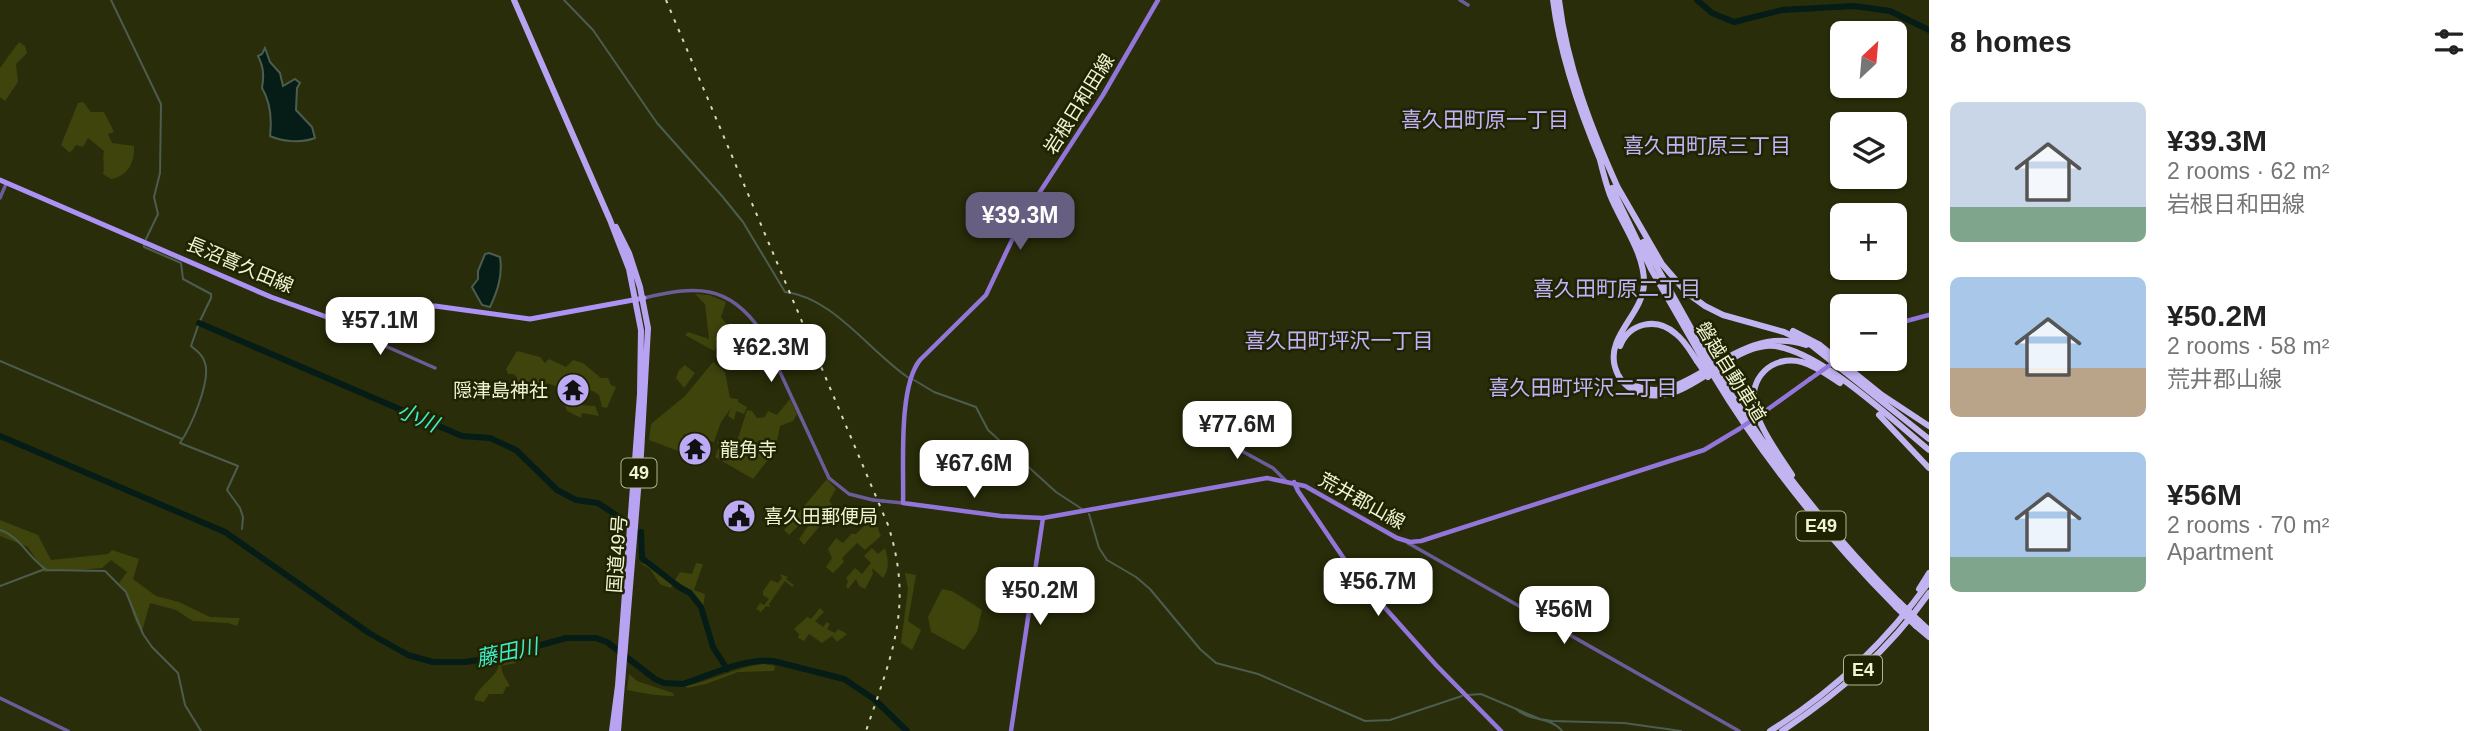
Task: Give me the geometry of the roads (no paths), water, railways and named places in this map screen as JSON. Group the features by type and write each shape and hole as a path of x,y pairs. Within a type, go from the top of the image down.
{"highway":[{"name":"国道49号","path":"514,0 610,220 640,299 641,381 618,731"},
{"name":"磐越自動車道","path":"1553,0 1571,82 1600,160 1639,246 1702,358 1754,439 1819,523 1929,637"},
{"name":"磐越自動車道","path":"1559,0 1576,81 1617,186 1702,358"},
{"path":"1600,160 1610,195 1638,256 1644,277 1641,300 1615,349 1614,362 1620,377 1637,392 1662,394 1682,389 1732,359 1755,349 1774,346 1787,348 1805,355 1833,373 1929,452"},
{"path":"1617,186 1647,241 1672,277 1699,302 1730,318 1790,334 1822,353 1929,439"},
{"path":"1730,318 1780,327 1805,336 1929,428"},
{"path":"1713,375 1702,358 1679,336 1670,329 1653,323 1629,331 1620,344 1619,366 1626,379 1640,388 1655,391 1680,385 1734,353 1763,341 1794,342 1822,353"},
{"path":"1732,359 1759,350 1784,351 1813,363 1929,452"},
{"path":"1840,383 1805,363 1783,362 1768,368 1760,375 1754,398 1760,421 1780,456 1844,544"},
{"name":"磐越自動車道","path":"1713,375 1777,461 1897,604"},
{"path":"1873,395 1929,428"},
{"path":"1879,415 1929,468"},
{"path":"1871,652 1908,606 1929,573"},
{"name":"E4","path":"1770,731 1820,697 1871,652 1929,582"},
{"name":"E4","path":"1782,731 1824,702 1868,665 1900,631 1929,593"},
{"name":"磐越自動車道","path":"1917,623 1929,630"},
{"name":"国道49号","path":"612,731 622,665"}],"main road":[{"name":"岩根日和田線","path":"903,503 906,394 913,370 986,295 1021,221 1102,95 1158,0"},
{"name":"長沼喜久田線","path":"3,181 271,297 338,321 435,306 530,319 640,299"},
{"path":"1907,321 1929,315"},
{"name":"荒井郡山線","path":"1043,518 1256,479 1285,480 1305,486 1407,541 1426,540 1711,446 1830,364"},
{"path":"1294,482 1353,572 1436,665 1501,731"},
{"path":"903,503 1001,516 1043,518 1011,731"}],"street":[{"path":"1460,0 1468,5"},
{"path":"0,198 3,181"},
{"path":"640,299 680,290 704,290 728,298 745,310 761,331 829,478 849,494 903,503"},
{"path":"338,321 356,333 435,368"},
{"path":"1200,428 1273,468 1285,480"},
{"path":"1407,541 1421,552 1739,731"},
{"path":"0,698 68,731"}],"water":[{"path":"265,48 270,62 280,73 283,86 295,79 300,83 297,88 296,110 312,127 315,138 292,141 270,136 270,111 262,88 263,72 258,56"},
{"path":"485,254 500,257 501,264 499,283 490,307 482,305 472,287 478,279 478,271"}],"waterway":[{"path":"111,0 161,104 160,173 154,197 158,214 146,239"},
{"path":"564,0 593,30 657,123 743,222 785,292 803,296 835,315 909,378"},
{"path":"1697,0 1712,13 1734,22 1782,10 1854,6 1890,11 1929,30"},
{"path":"144,245 181,263 183,279 211,294 191,346 204,360 206,371 203,392 180,443 238,466 227,490 240,508 243,517 242,529"},
{"name":"小川","path":"199,323 462,436 490,438 516,450 557,490 576,500 598,503 625,521"},
{"path":"0,361 182,439"},
{"path":"914,380 934,392 976,407 988,430 1056,492 1082,509"},
{"name":"藤田川","path":"0,436 225,532 369,633 408,655 433,662 466,662 505,655 566,638 596,638 607,642 655,679 664,683 683,684 750,662 773,661 844,679 874,699 907,731"},
{"path":"1089,514 1099,548 1107,560 1136,577 1150,589 1200,649 1216,663 1258,674 1365,721 1390,720 1462,696"},
{"path":"0,530 14,538 47,570 105,571 126,592 143,634 152,647 178,673 185,705 201,731"},
{"name":"小川","path":"641,532 642,558 690,593 701,607 713,647 727,669"},
{"path":"0,586 45,569"},
{"path":"1468,695 1481,694 1540,719 1624,723 1681,731"},
{"path":"1516,709 1527,716 1552,723 1562,731"}],"railway":[{"path":"666,0 888,525 896,554 899,581 897,630 866,731"}],"place":[{"name":"隠津島神社","path":"573,390"},
{"name":"龍角寺","path":"695,449"},
{"name":"喜久田郵便局","path":"739,516"}],"district":[{"name":"喜久田町原一丁目","path":"1485,119"},
{"name":"喜久田町原三丁目","path":"1707,145"},
{"name":"喜久田町原二丁目","path":"1617,288"},
{"name":"喜久田町坪沢一丁目","path":"1339,340"},
{"name":"喜久田町坪沢二丁目","path":"1583,387"}]}
